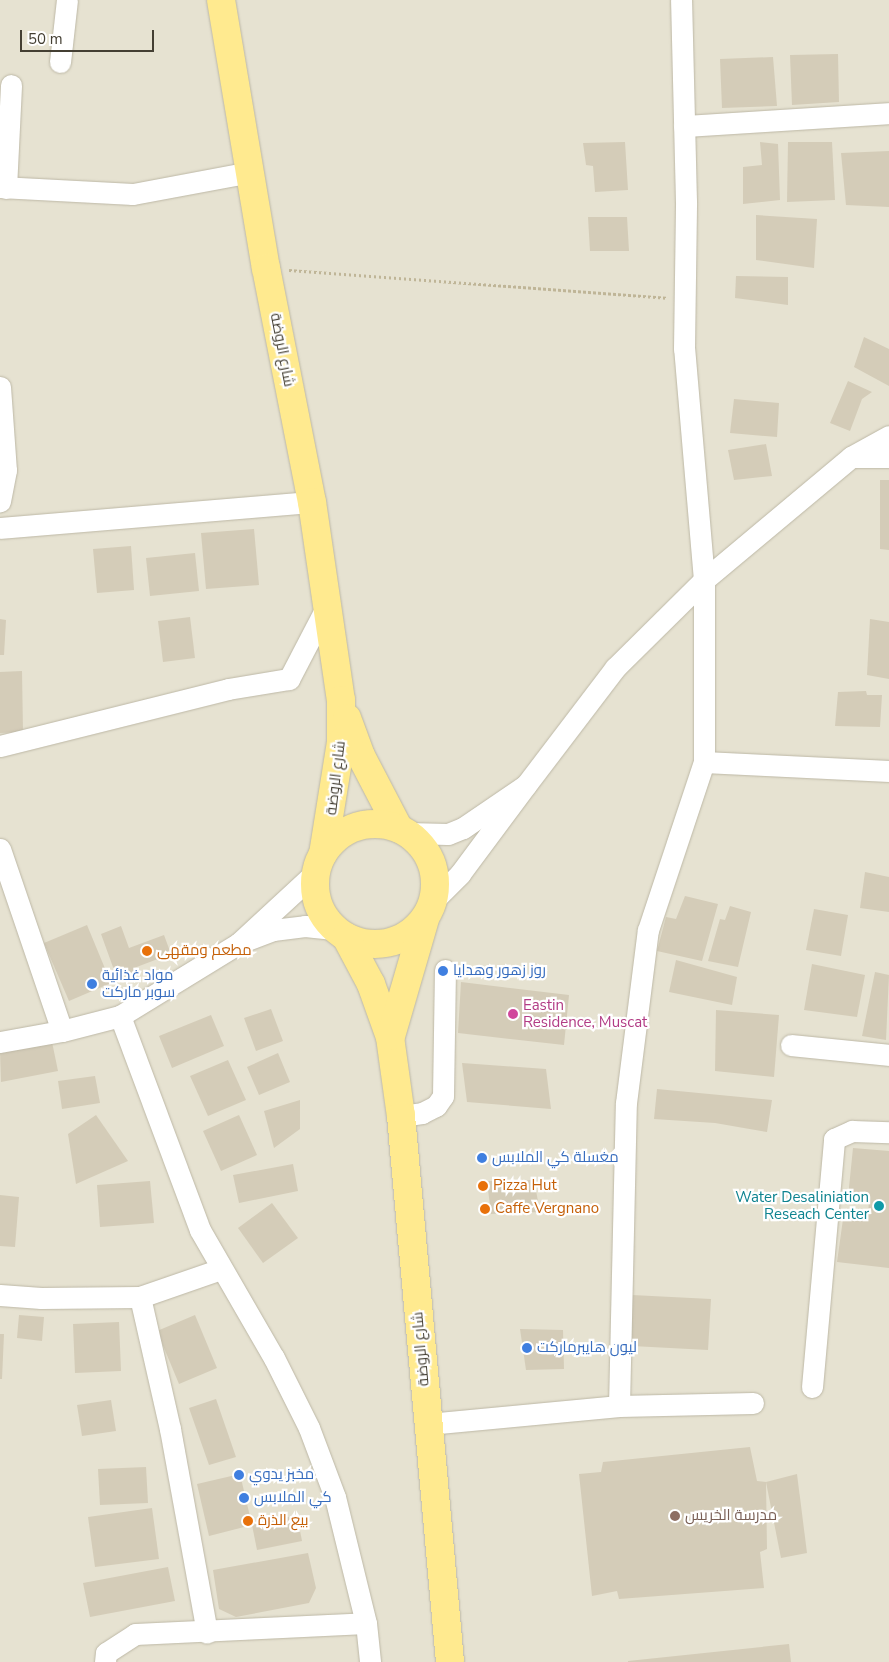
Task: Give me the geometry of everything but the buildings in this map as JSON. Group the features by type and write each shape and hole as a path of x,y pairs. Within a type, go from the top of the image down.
{"main road":[{"name":"شارع الروضة","path":"222,0 266,268 312,502 341,700 341,742 320,862"},
{"name":"شارع الروضة","path":"341,700 361,756 403,831"},
{"path":"365,825 403,831 426,851 435,876 429,909 410,934 389,943 368,944 341,933 323,912 316,892 320,862 348,830 365,825"},
{"name":"شارع الروضة","path":"390,1037 398,1004 429,909"},
{"name":"شارع الروضة","path":"341,933 372,984 390,1037 401,1116 450,1662"}],"street":[{"path":"60,62 68,0"},
{"path":"618,1406 626,1103 648,930 704,762 704,580 684,349 684,126 681,0"},
{"path":"11,84 3,187 132,194 250,172"},
{"path":"684,126 889,113"},
{"path":"0,388 6,470 0,501"},
{"path":"429,909 460,874 615,668 704,580 851,457 889,436"},
{"path":"851,457 889,457"},
{"path":"0,528 312,502"},
{"path":"0,746 218,692 289,679 327,606"},
{"path":"704,762 889,772"},
{"path":"403,831 448,834 463,828 526,786"},
{"path":"0,849 62,1031"},
{"path":"238,943 320,862"},
{"path":"0,1042 62,1031 120,1016 238,943 274,930 305,926 341,933"},
{"path":"401,1116 422,1113 436,1106 443,1096 445,970"},
{"path":"120,1016 200,1230 274,1358 309,1428 334,1497 366,1623 370,1662"},
{"path":"791,1045 889,1055"},
{"path":"812,1387 834,1139 852,1131 889,1132"},
{"path":"0,1295 41,1298 140,1297 221,1269"},
{"path":"140,1297 170,1429 207,1633"},
{"path":"428,1424 618,1406 753,1403"},
{"path":"106,1662 106,1653 135,1634 207,1633 366,1623"}],"path":[{"path":"266,268 684,300"}],"shaded area":[{"path":"0,0 889,0 889,1662 0,1662"}],"place":[{"name":"مطعم ومقهى","path":"147,951"},
{"name":"روز زهور وهدايا","path":"443,971"},
{"name":"مواد غذائية سوبر ماركت","path":"92,984"},
{"name":"Eastin Residence, Muscat","path":"513,1014"},
{"name":"مغسلة كي الملابس","path":"482,1158"},
{"name":"Pizza Hut","path":"483,1186"},
{"name":"Water Desaliniation Reseach Center","path":"879,1206"},
{"name":"Caffe Vergnano","path":"485,1209"},
{"name":"ليون هايبرماركت","path":"527,1348"},
{"name":"مخبز يدوي","path":"239,1475"},
{"name":"كي الملابس","path":"244,1498"},
{"name":"مدرسة الخريس","path":"675,1516"},
{"name":"بيع الذرة","path":"248,1521"}]}
